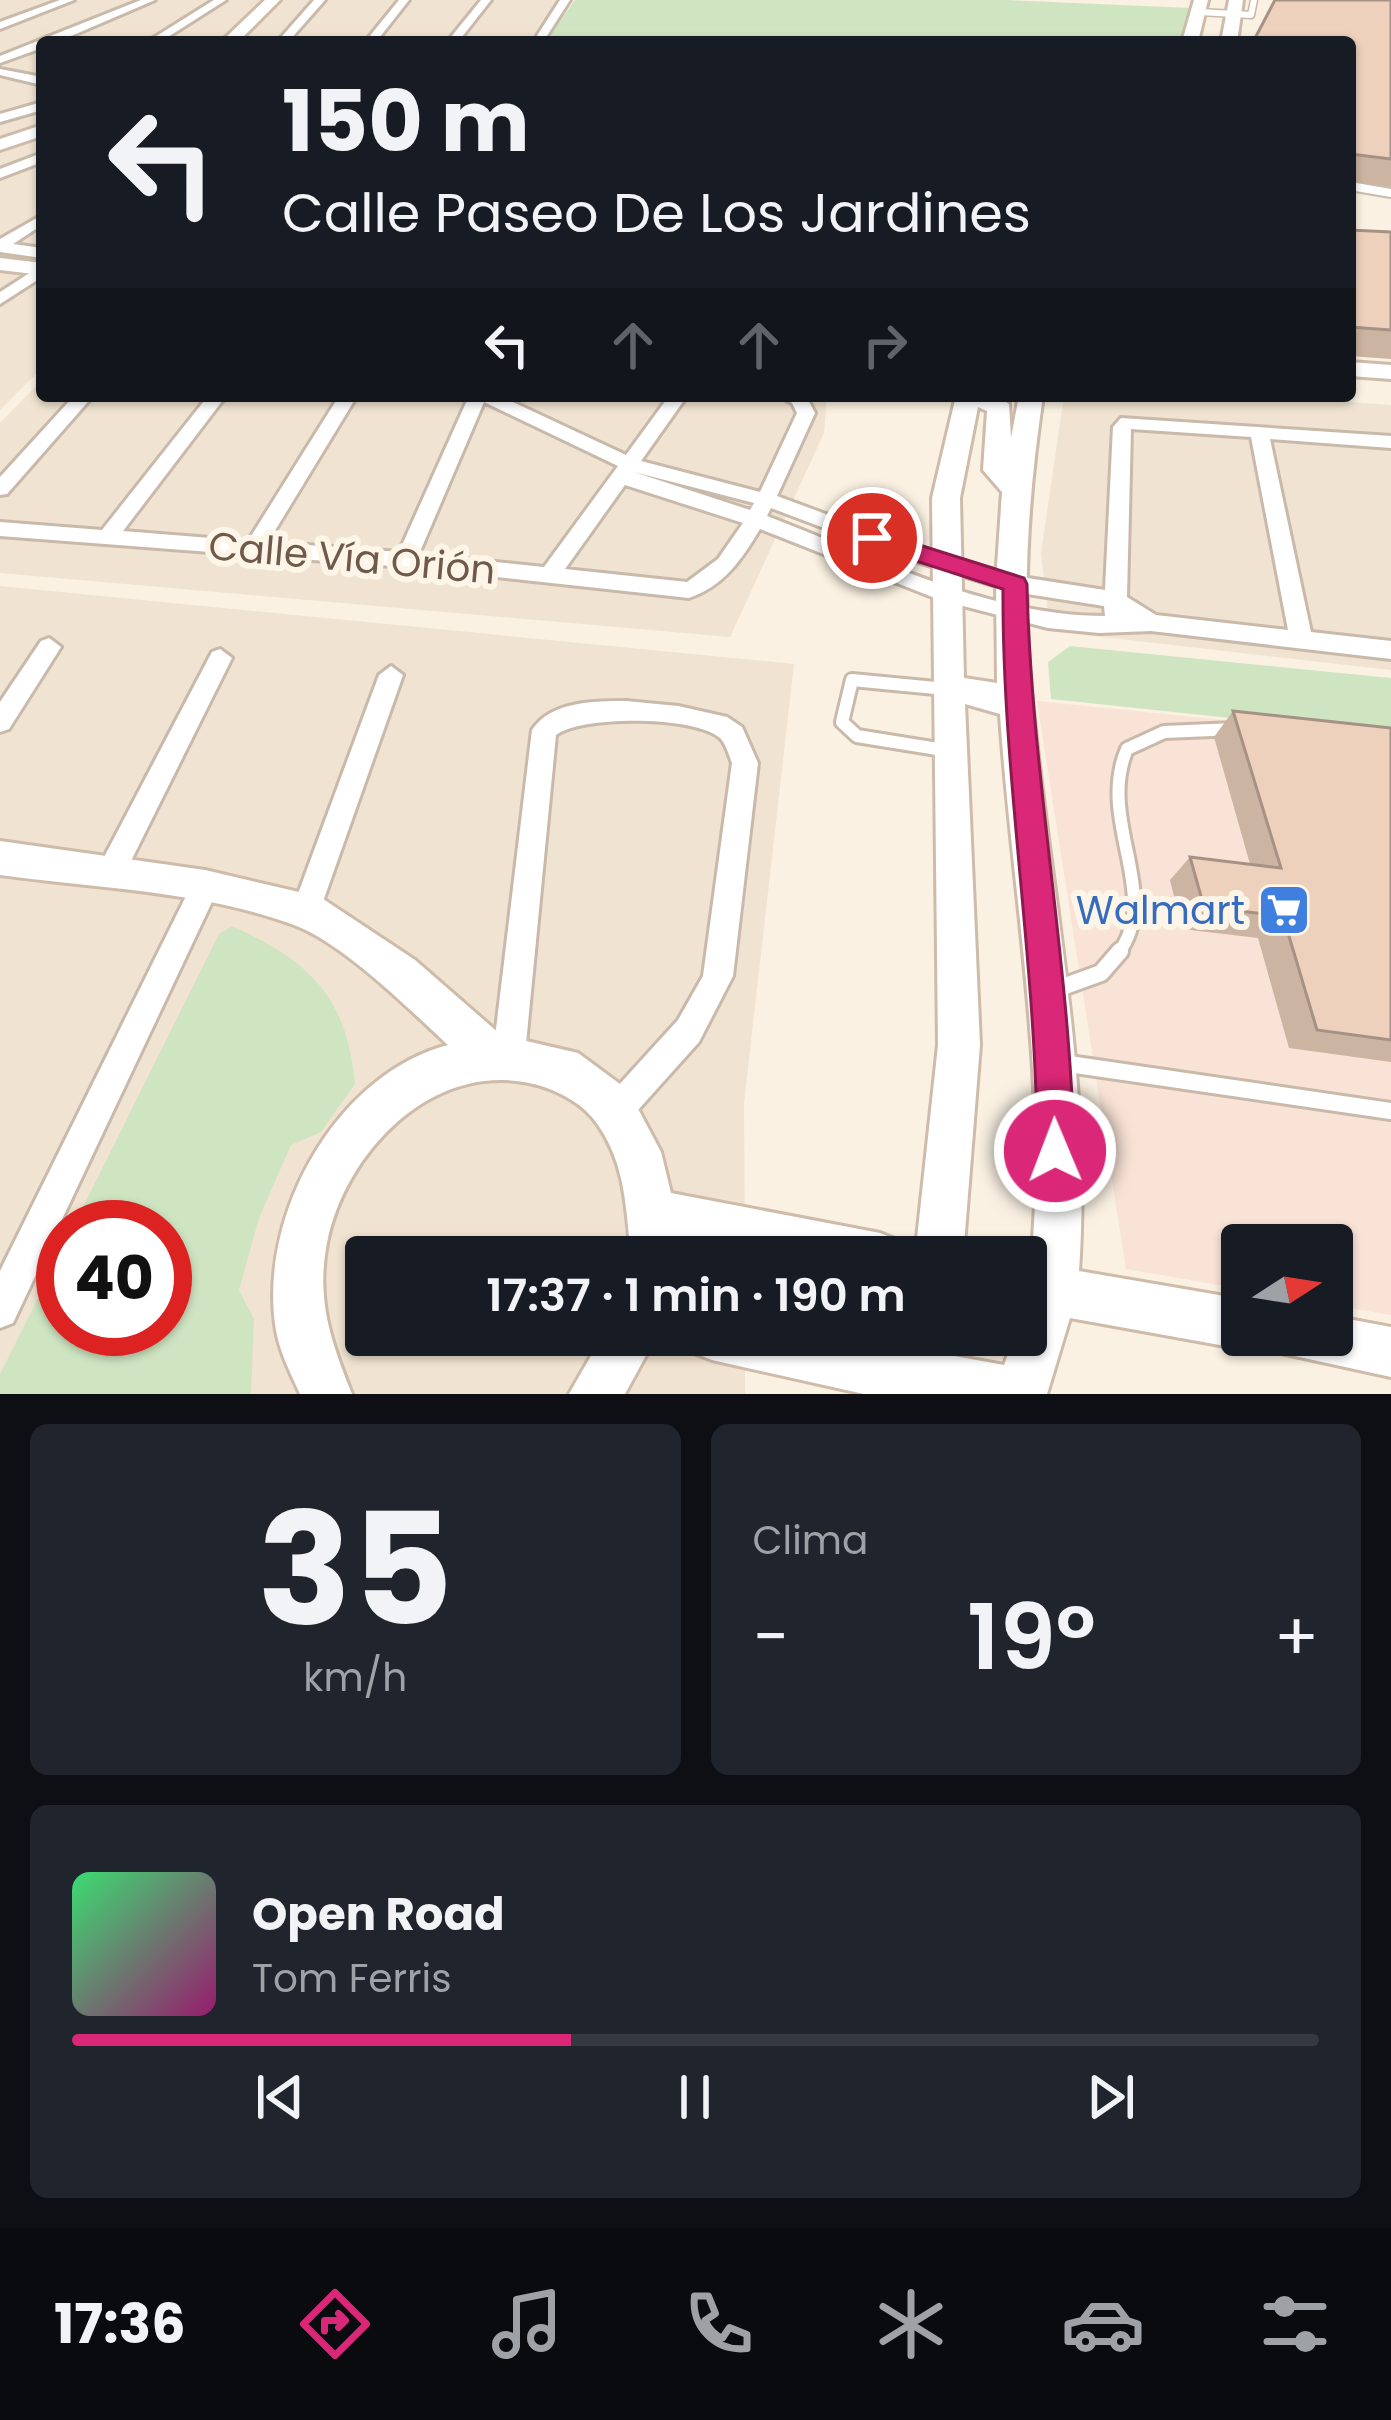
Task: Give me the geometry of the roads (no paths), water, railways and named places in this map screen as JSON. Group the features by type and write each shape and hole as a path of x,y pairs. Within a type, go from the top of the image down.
{"street":[{"path":"0,26 69,0"},
{"path":"62,36 150,0"},
{"path":"162,36 220,0"},
{"path":"235,36 273,0"},
{"path":"287,36 320,0"},
{"path":"375,36 404,0"},
{"path":"457,36 486,0"},
{"path":"542,36 566,0"},
{"path":"1192,36 1200,6"},
{"path":"221,36 257,14"},
{"path":"0,60 36,46"},
{"path":"0,72 36,80"},
{"path":"0,118 36,113"},
{"path":"0,135 36,114"},
{"path":"0,145 36,132"},
{"path":"0,174 36,159"},
{"path":"0,247 36,223"},
{"path":"0,247 36,252"},
{"path":"0,263 36,269"},
{"path":"0,298 21,285"},
{"path":"1356,369 1391,372"},
{"path":"1356,389 1391,392"},
{"path":"0,489 79,402"},
{"path":"108,536 212,402"},
{"path":"253,549 343,402"},
{"path":"406,560 478,402"},
{"path":"493,402 627,471 759,509 944,580 1115,627 1151,622 1391,650"},
{"path":"548,577 674,402"},
{"path":"759,509 806,413 797,402"},
{"path":"941,1236 959,1045 944,580 946,498 967,402"},
{"path":"990,402 1000,410 996,470 1015,489"},
{"path":"1030,402 1015,489 1016,707 1054,1062 1042,1236"},
{"path":"1115,627 1116,494 1122,428 1128,422 1391,442"},
{"path":"1258,432 1302,642"},
{"path":"759,509 944,580"},
{"name":"Calle Vía Orión","path":"0,529 406,560 689,590 716,577 759,509"},
{"path":"1015,598 1115,600 1151,622"},
{"path":"0,722 49,646"},
{"path":"111,872 220,658"},
{"path":"306,910 392,675"},
{"path":"947,689 993,694 1016,707"},
{"path":"499,1054 544,730 554,718 583,710 699,719 734,734 745,763 718,976 707,1007 688,1036 618,1109"},
{"path":"4,866 111,872 306,910 401,974 499,1054"},
{"path":"0,1310 205,887"},
{"path":"326,1394 302,1334 298,1266 314,1200 345,1142 388,1097 437,1067 499,1054 549,1061 586,1080 618,1109 644,1156 656,1236"},
{"path":"1047,1289 1221,1320"},
{"path":"1353,1345 1391,1352"},
{"path":"595,1394 619,1356"},
{"path":"836,1356 1020,1394 1027,1356"}],"lane":[{"path":"1200,6 1255,14 1254,0"},
{"path":"1356,187 1391,193"},
{"path":"947,689 852,680 842,722 857,736 950,751"},
{"path":"1047,992 1104,972 1130,936 1135,908 1112,786 1118,758 1132,741 1157,732 1244,730"},
{"path":"1054,1062 1391,1111"}],"place":[{"name":"Walmart","path":"1284,910"}]}
